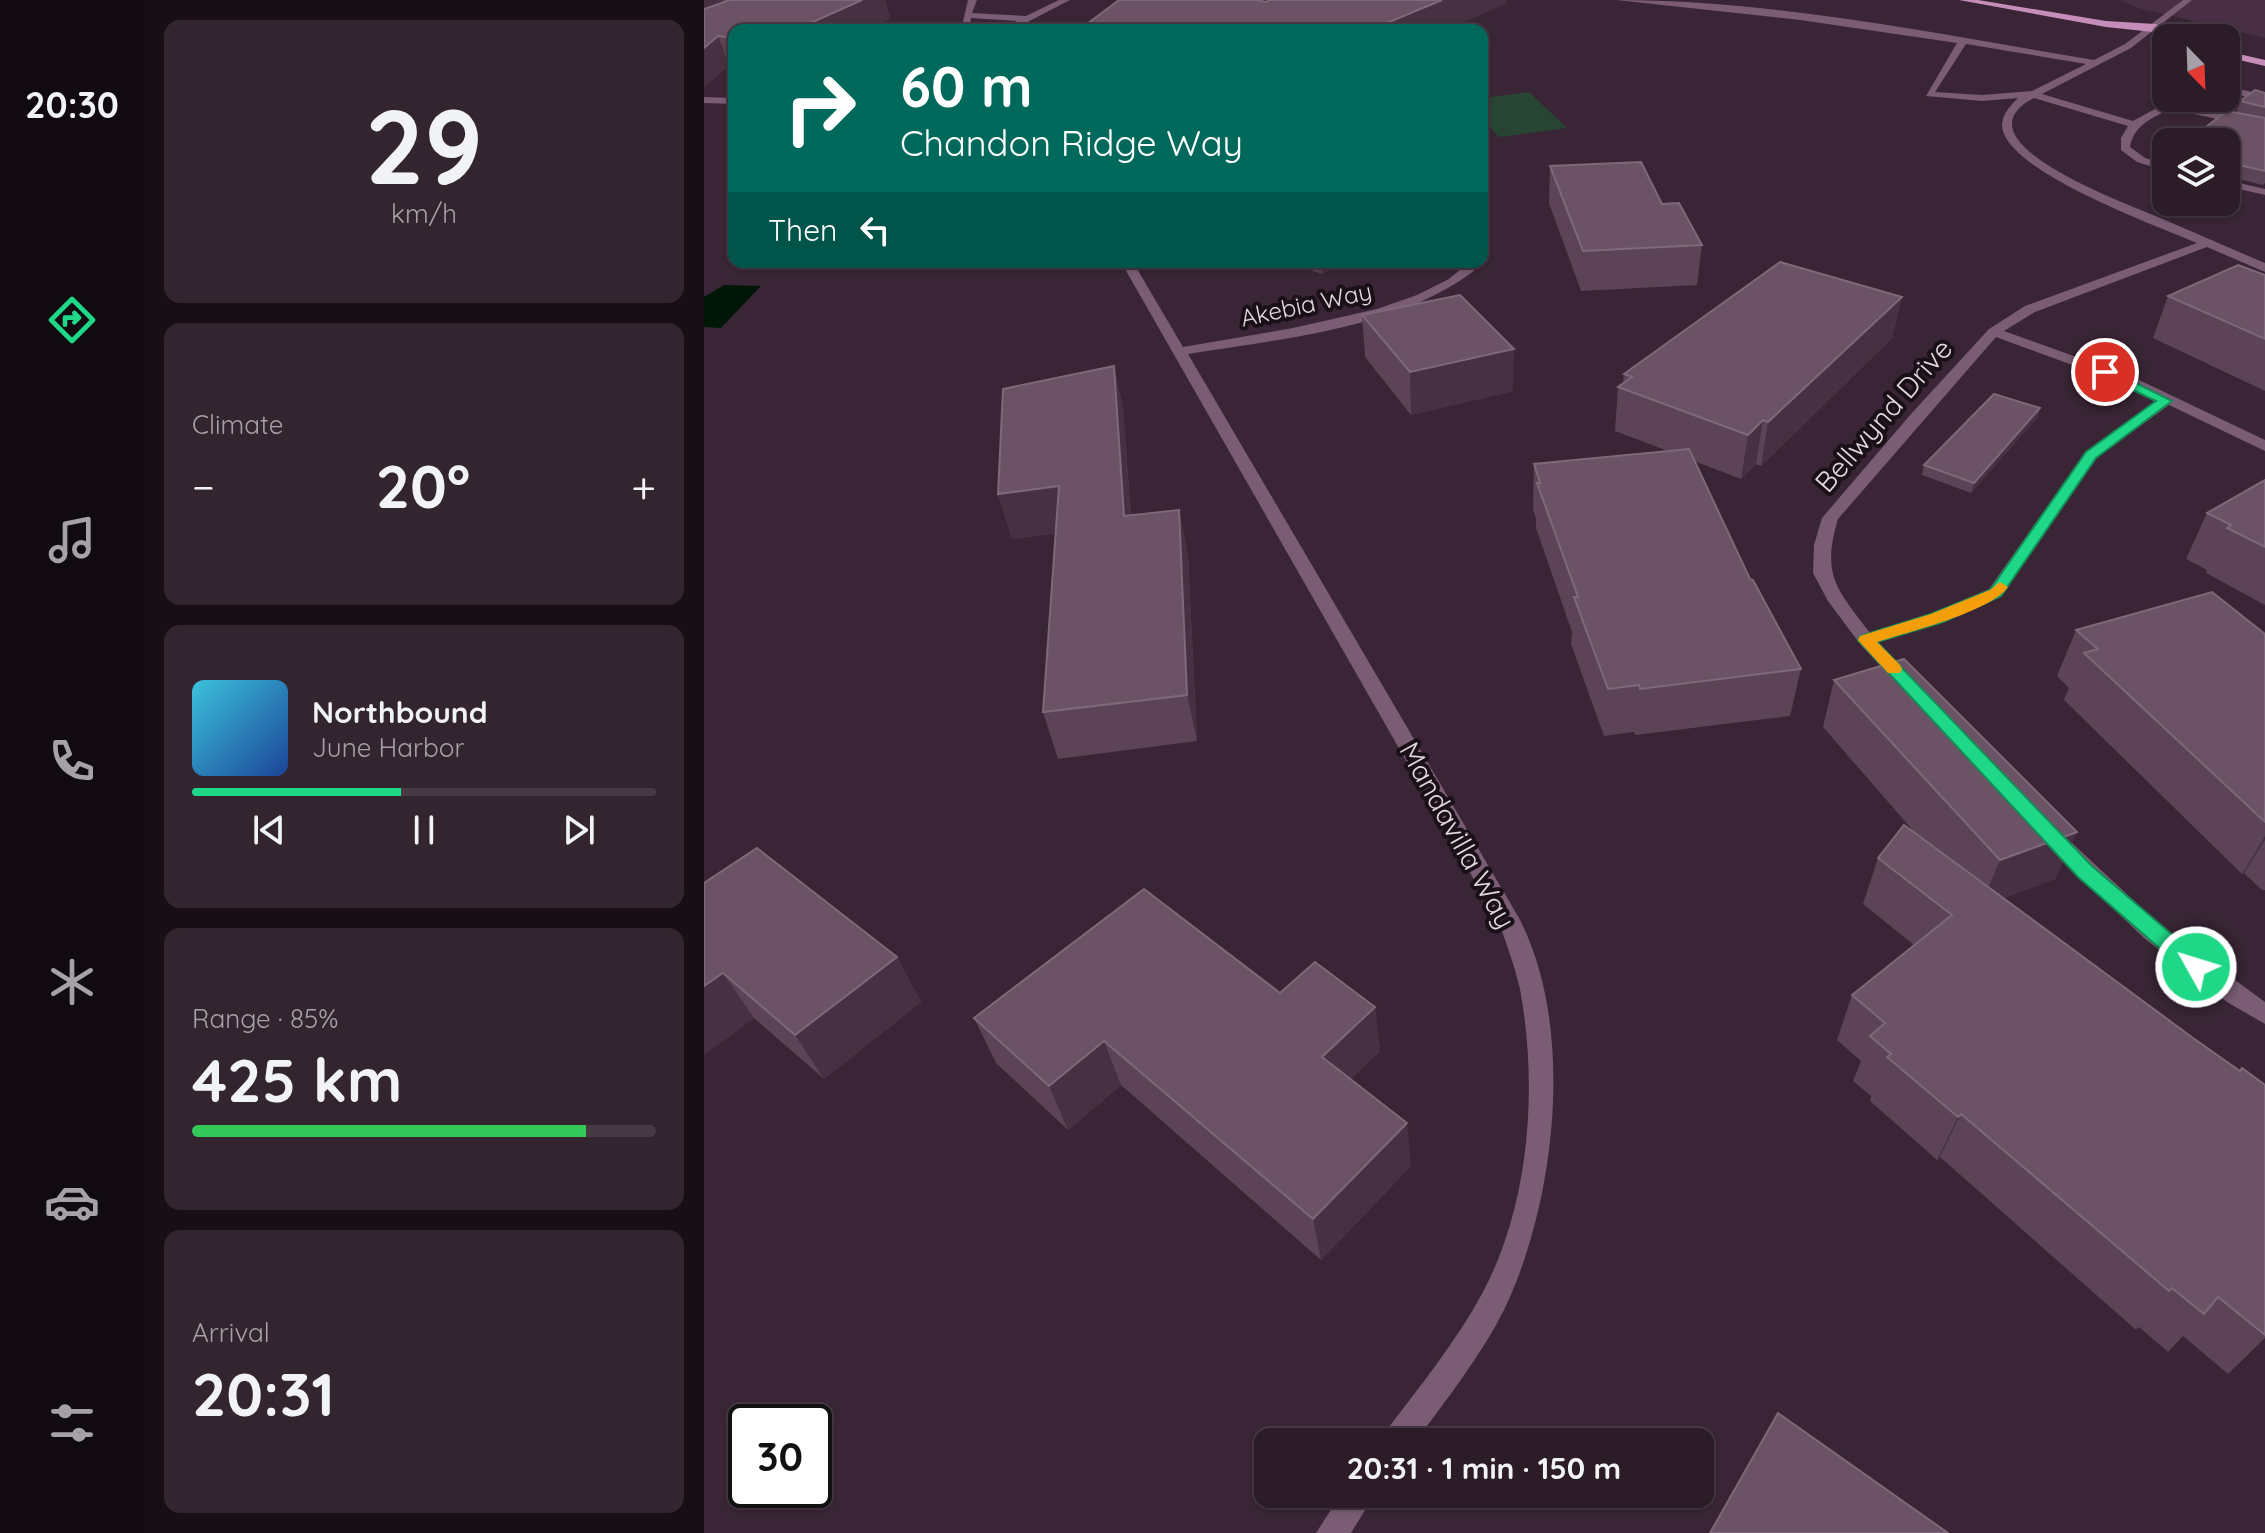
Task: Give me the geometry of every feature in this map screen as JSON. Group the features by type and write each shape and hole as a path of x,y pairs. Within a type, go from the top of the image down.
{"main road":[{"path":"1963,0 2106,24 2152,27"},
{"path":"2106,24 2152,38"},
{"path":"2240,57 2265,63"}],"street":[{"path":"966,24 969,3 973,0"},
{"path":"1018,24 1066,0"},
{"path":"1620,0 1678,4 1963,41 2098,63"},
{"path":"2159,24 2188,0"},
{"path":"968,15 1029,19"},
{"path":"2152,29 2098,63 2032,94 2011,109 2007,125 2020,150 2034,163 2099,197 2265,268"},
{"path":"1963,41 1929,94 1982,98 2032,94 2133,124"},
{"path":"2240,92 2265,98"},
{"path":"704,100 728,101"},
{"path":"2152,164 2141,160 2125,148 2125,139 2133,124 2159,112"},
{"path":"2200,112 2265,126"},
{"path":"2240,186 2265,192"},
{"name":"Bellwynd Drive","path":"1921,698 1866,640 1837,601 1822,573 1822,545 1830,518 1994,332 2030,309 2207,243"},
{"name":"Mandavilla Way","path":"1131,268 1511,924 1532,992 1540,1063 1538,1158 1518,1246 1473,1336 1407,1428"},
{"name":"Akebia Way","path":"1178,352 1382,312 1420,300 1449,286 1472,268"},
{"path":"1994,332 2132,382 2265,446"},
{"path":"1866,640 1937,618 1995,593 2091,455 2166,401"},
{"path":"2041,825 2085,872 2149,929 2219,986 2265,1014"},
{"path":"1332,1533 1350,1508"}],"shaded area":[{"path":"2120,0 2265,0 2265,38 2240,32 2240,24 2206,24 2138,8"},
{"path":"1529,92 1567,128 1499,137 1488,125 1488,97"},
{"path":"724,285 761,286 721,328 704,327 704,297"}],"building":[{"path":"730,0 862,0 808,24 728,24 728,37 718,36 704,48 704,9"},
{"path":"1119,0 1442,0 1384,24 1087,24"},
{"path":"2255,90 2265,93 2265,107 2240,101"},
{"path":"2226,112 2265,118 2265,171 2240,165 2240,128 2205,128"},
{"path":"1641,162 1662,204 1679,203 1702,245 1583,251 1550,166"},
{"path":"1780,262 1902,297 1768,422 1763,420 1748,435 1618,387 1632,377 1624,374"},
{"path":"2238,265 2265,275 2265,339 2168,296"},
{"path":"1460,295 1514,349 1410,372 1362,315"},
{"path":"1114,366 1124,516 1179,510 1187,695 1043,712 1059,486 998,494 1003,389"},
{"path":"1994,394 2040,408 1974,483 1924,465"},
{"path":"1689,449 1750,579 1801,669 1640,689 1639,685 1608,689 1574,597 1578,597 1537,483 1540,483 1534,464"},
{"path":"2265,480 2265,547 2227,528 2231,525 2207,513"},
{"path":"2212,592 2265,634 2265,822 2084,653 2098,649 2076,630"},
{"path":"1904,659 2077,832 2000,860 1834,680"},
{"path":"1904,825 2193,1038 2265,1085 2265,1335 2218,1297 2204,1314 2172,1288 2169,1291 1961,1114 1958,1117 1887,1057 1891,1054 1870,1036 1885,1023 1852,995 1952,915 1878,858"},
{"path":"757,848 897,957 795,1035 723,973 704,986 704,883"},
{"path":"1144,889 1280,993 1315,962 1375,1007 1322,1057 1407,1123 1313,1219 1104,1041 1049,1086 974,1018"},
{"path":"1778,1413 1948,1533 1710,1533"}],"slow traffic":[{"path":"1894,669 1866,640 1937,618 1995,593 2000,587"}],"route":[{"path":"2105,372 2132,382 2166,401 2091,455 1995,593 1937,618 1866,640 2085,872 2196,967"}]}
